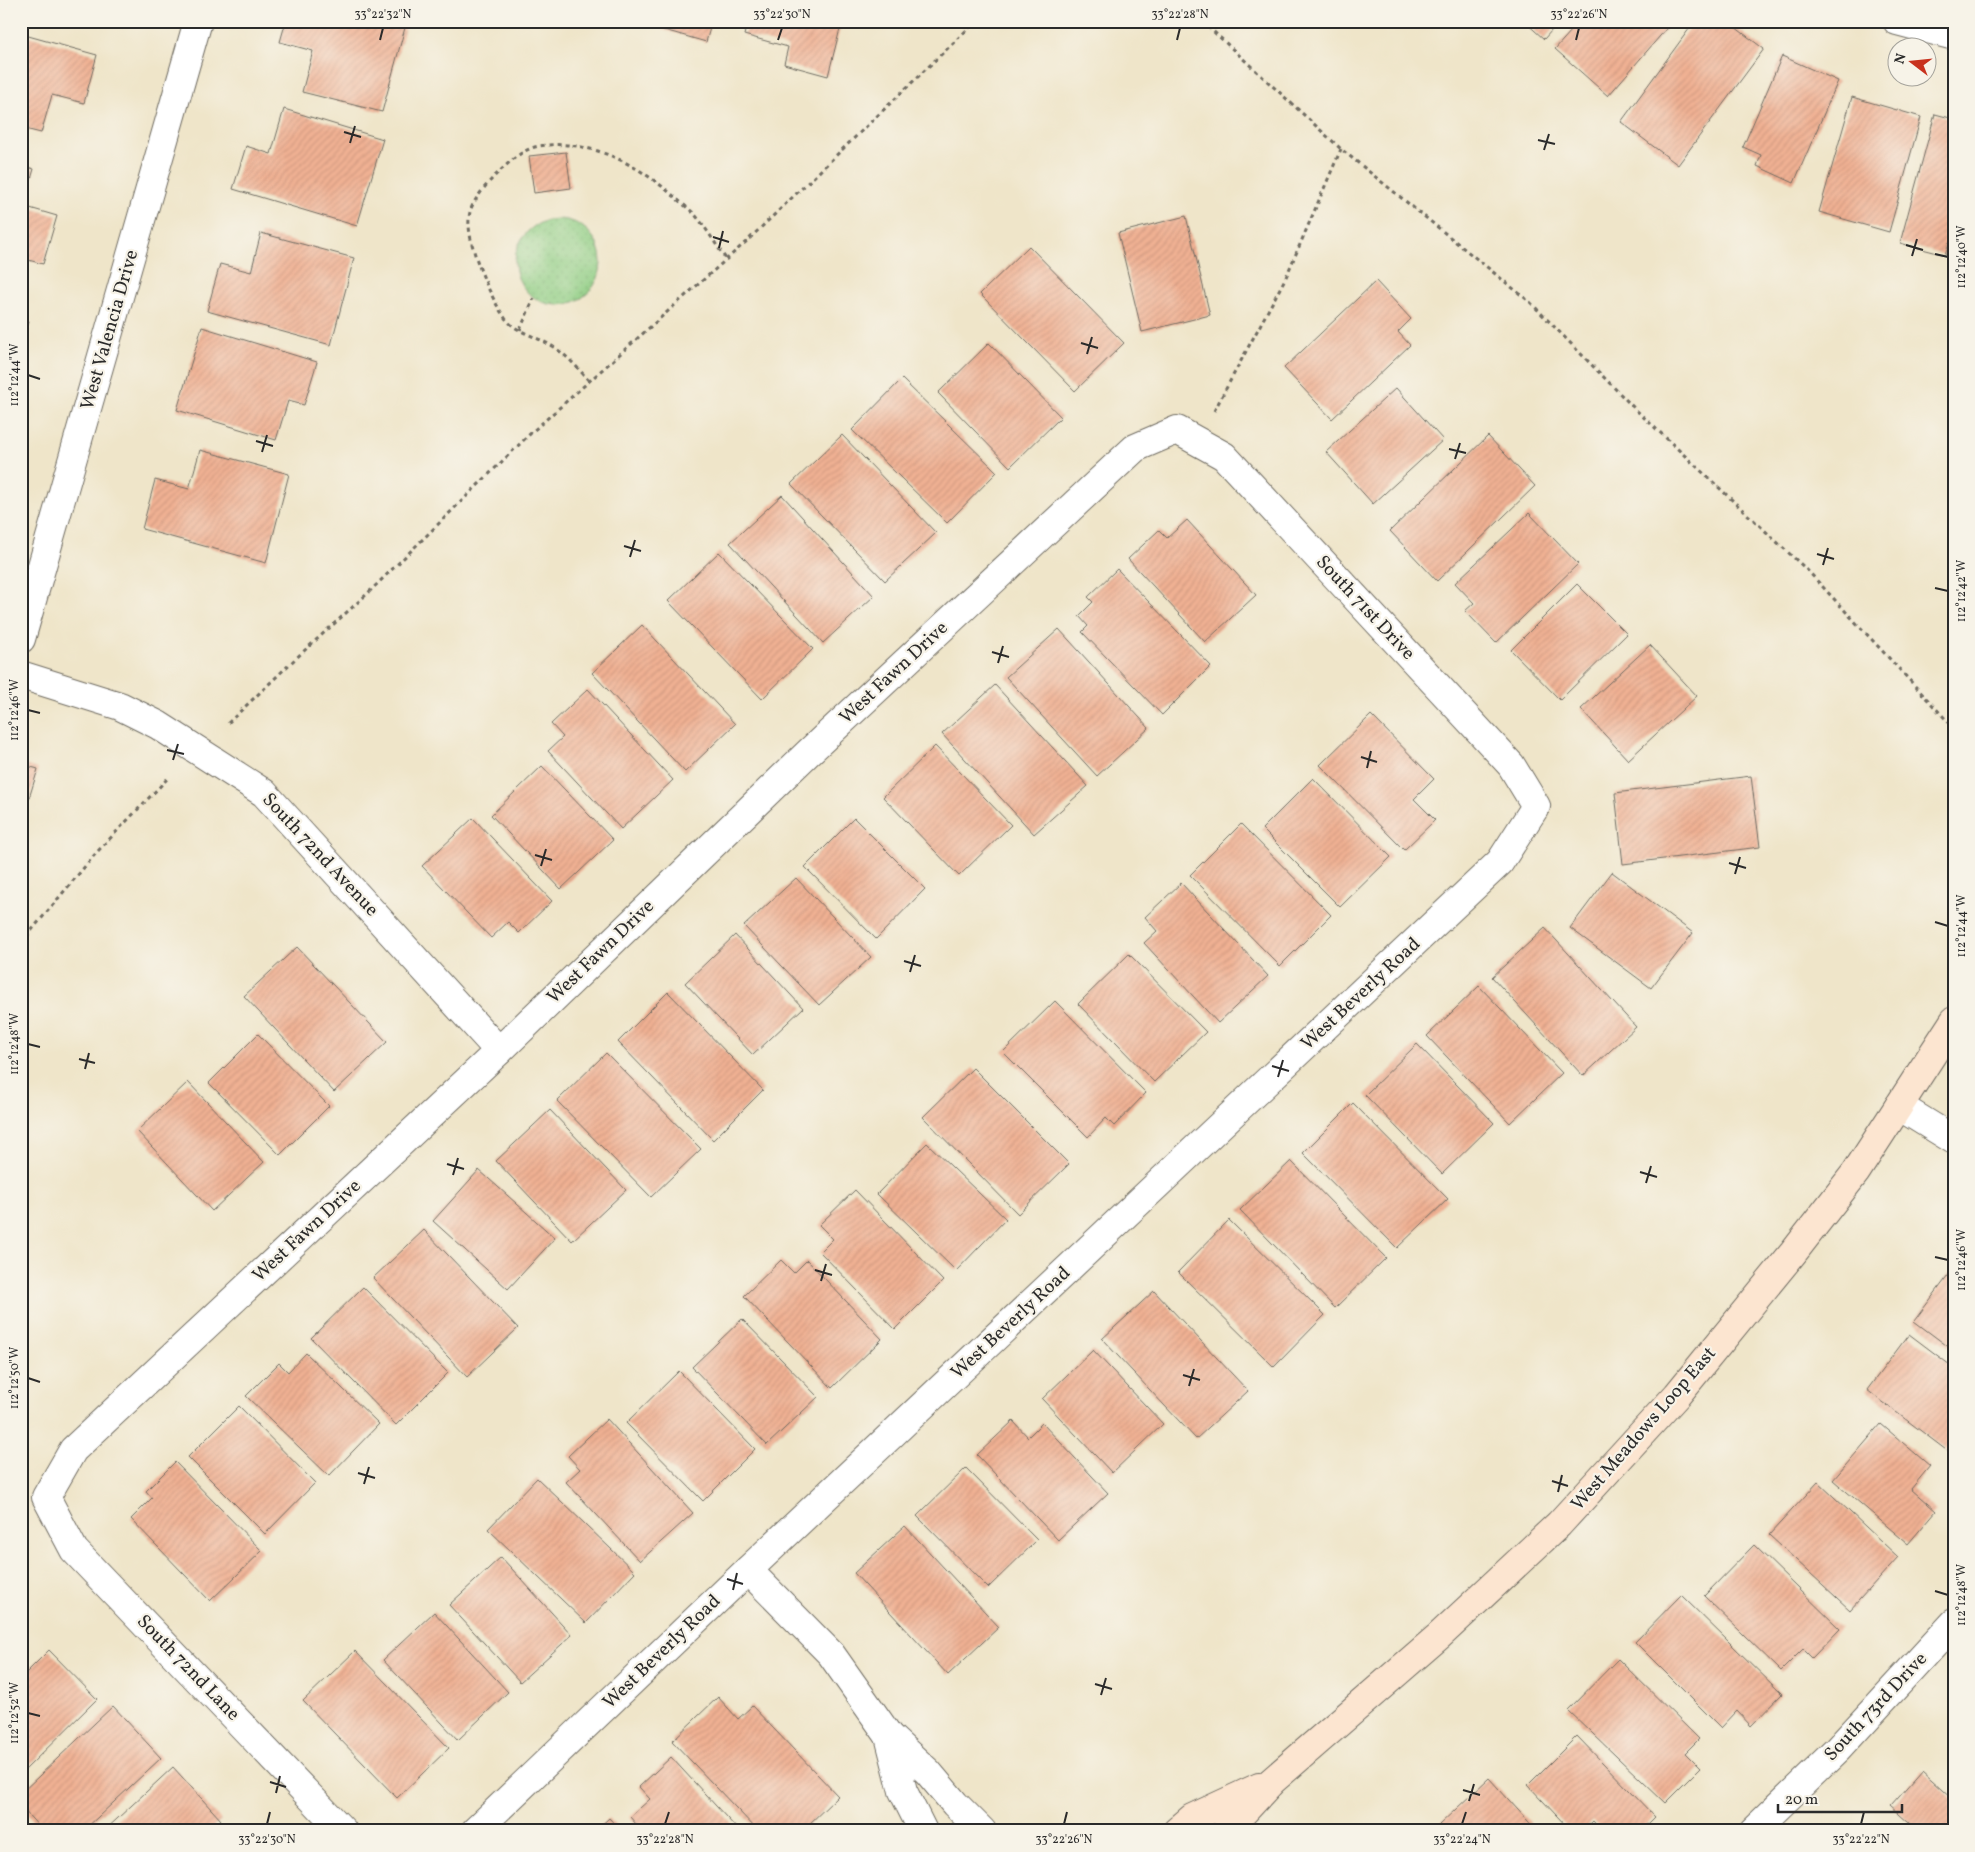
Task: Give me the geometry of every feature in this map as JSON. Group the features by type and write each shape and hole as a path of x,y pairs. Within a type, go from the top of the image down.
{"street":[{"name":"West Valencia Drive","path":"21,639 198,21"},
{"path":"1897,21 1954,36"},
{"name":"South 71st Drive","path":"1188,436 1224,456 1511,765 1536,806"},
{"name":"West Fawn Drive","path":"46,1497 73,1450 499,1051 808,754 1135,448 1188,436"},
{"name":"South 72nd Avenue","path":"21,675 120,706 158,725 264,793 499,1051"},
{"name":"West Beverly Road","path":"475,1831 748,1570 1500,862 1536,806"},
{"name":"West Meadows Loop East","path":"1272,1781 1439,1636 1559,1524 1677,1395 1793,1253 1856,1172 1954,1021"},
{"path":"1900,1106 1954,1140"},
{"name":"South 72nd Lane","path":"46,1497 74,1550 343,1831"},
{"path":"748,1570 831,1654 889,1736 928,1772 955,1804 982,1831"},
{"name":"South 73rd Drive","path":"1753,1831 1837,1750 1954,1623"},
{"path":"889,1736 903,1791 923,1831"},
{"path":"1177,1831 1192,1818 1272,1781"},
{"path":"1226,1831 1272,1781"}],"path":[{"path":"228,723 367,594 532,432 726,259 976,21"},
{"path":"1202,21 1341,149 1530,302 1635,409 1808,571 1954,728"},
{"path":"589,381 579,369 552,345 520,330 506,319 487,286 468,227 470,211 490,181 519,154 538,146 567,145 599,152 632,164 695,215 726,259"},
{"path":"1188,436 1224,390 1286,277 1341,149"},
{"path":"520,330 534,298"},
{"path":"21,943 97,852 168,778"}],"green space":[{"path":"558,219 575,222 589,231 598,245 601,262 598,279 589,293 575,302 558,305 541,302 527,293 518,279 515,262 518,245 527,231 541,222"}],"building":[{"path":"286,21 394,21 406,24 382,112 302,92 313,51 280,42"},
{"path":"633,21 712,21 706,42"},
{"path":"748,21 842,21 828,76 784,64 788,47 744,35"},
{"path":"1524,21 1560,21 1544,39"},
{"path":"1580,21 1673,21 1608,96 1555,49"},
{"path":"1695,21 1727,21 1764,49 1678,165 1621,122"},
{"path":"21,34 97,55 84,103 52,95 41,133 21,128"},
{"path":"1782,56 1838,81 1794,183 1757,166 1761,155 1743,147"},
{"path":"1852,97 1921,117 1889,232 1819,212"},
{"path":"284,109 383,139 357,226 233,189 246,146 271,154"},
{"path":"1935,114 1954,119 1954,244 1949,242 1945,255 1900,243"},
{"path":"566,152 571,188 534,193 529,156"},
{"path":"21,165 34,169 23,206 57,216 43,264 21,258"},
{"path":"1186,216 1210,315 1142,332 1118,233"},
{"path":"261,233 354,258 331,345 207,311 220,264 251,272"},
{"path":"1029,246 1124,343 1075,391 980,294"},
{"path":"1376,281 1411,319 1398,332 1410,345 1332,419 1284,368"},
{"path":"21,318 29,321 22,346 21,345"},
{"path":"202,327 317,362 304,405 288,401 276,440 177,410"},
{"path":"989,343 1061,417 1010,467 938,393"},
{"path":"902,379 997,472 947,523 852,430"},
{"path":"1396,388 1443,440 1373,504 1326,452"},
{"path":"842,435 936,533 885,581 791,484"},
{"path":"1488,436 1535,486 1437,581 1390,531"},
{"path":"200,450 289,474 266,563 142,529 155,480 189,489"},
{"path":"782,495 874,596 823,643 730,543"},
{"path":"1529,513 1578,564 1496,643 1465,611 1474,603 1455,583"},
{"path":"1187,520 1256,595 1205,642 1128,559 1159,530 1167,538"},
{"path":"719,552 813,649 762,699 668,601"},
{"path":"1117,569 1211,666 1162,715 1082,632 1088,626 1079,616 1093,602 1088,597"},
{"path":"1577,584 1627,634 1560,700 1511,650"},
{"path":"642,625 735,724 685,772 592,673"},
{"path":"1059,629 1149,728 1097,776 1006,677"},
{"path":"1650,645 1697,696 1628,760 1581,709"},
{"path":"995,685 1088,786 1034,834 942,734"},
{"path":"588,689 673,780 621,829 548,751 563,737 551,724"},
{"path":"1371,715 1434,779 1414,799 1435,820 1404,850 1320,765"},
{"path":"935,746 1011,825 959,876 883,797"},
{"path":"21,764 38,769 22,821 21,820"},
{"path":"542,766 613,840 561,889 491,815"},
{"path":"1751,776 1760,847 1623,864 1615,793"},
{"path":"1313,778 1391,857 1340,907 1262,829"},
{"path":"473,818 552,901 519,933 508,922 491,938 422,866"},
{"path":"854,818 925,889 876,939 805,867"},
{"path":"1241,824 1331,915 1280,966 1190,875"},
{"path":"1612,872 1693,933 1651,988 1570,928"},
{"path":"796,878 871,957 819,1005 744,926"},
{"path":"1181,883 1268,976 1218,1023 1144,943 1157,931 1145,917"},
{"path":"1545,928 1636,1027 1583,1076 1492,977"},
{"path":"735,935 803,1008 753,1055 685,983"},
{"path":"297,947 387,1042 334,1092 244,996"},
{"path":"1129,954 1206,1032 1154,1082 1078,1004"},
{"path":"1479,986 1562,1073 1510,1123 1427,1036"},
{"path":"668,992 763,1090 713,1140 618,1042"},
{"path":"1055,1001 1146,1093 1114,1126 1106,1118 1088,1137 1003,1052"},
{"path":"258,1034 329,1106 280,1155 209,1083"},
{"path":"1417,1044 1494,1123 1442,1174 1365,1095"},
{"path":"606,1053 701,1149 651,1197 557,1101"},
{"path":"973,1068 1069,1164 1018,1214 923,1117"},
{"path":"188,1082 264,1162 212,1211 137,1131"},
{"path":"1353,1103 1448,1199 1397,1248 1303,1153"},
{"path":"550,1110 626,1190 572,1241 496,1161"},
{"path":"927,1143 1006,1219 956,1271 877,1194"},
{"path":"1291,1161 1386,1258 1335,1308 1240,1210"},
{"path":"479,1170 555,1238 508,1289 433,1221"},
{"path":"855,1190 943,1281 895,1329 820,1252 833,1239 819,1225"},
{"path":"1229,1220 1325,1315 1274,1367 1178,1272"},
{"path":"424,1230 518,1328 467,1377 373,1278"},
{"path":"781,1260 794,1273 807,1260 882,1339 832,1388 744,1296"},
{"path":"1954,1268 1954,1351 1914,1321"},
{"path":"363,1287 448,1373 396,1425 311,1338"},
{"path":"1154,1291 1248,1391 1196,1439 1102,1339"},
{"path":"742,1319 818,1397 767,1445 692,1367"},
{"path":"1909,1334 1954,1368 1954,1456 1867,1390"},
{"path":"1093,1350 1163,1424 1112,1473 1042,1399"},
{"path":"306,1353 379,1424 329,1476 246,1396 279,1363 288,1372"},
{"path":"679,1371 755,1449 703,1501 626,1423"},
{"path":"239,1406 315,1483 265,1534 188,1457"},
{"path":"607,1419 693,1513 640,1561 566,1482 580,1469 568,1456"},
{"path":"1013,1421 1028,1437 1042,1423 1108,1493 1058,1540 977,1455"},
{"path":"1881,1424 1930,1466 1911,1489 1936,1511 1908,1544 1833,1480"},
{"path":"175,1462 262,1551 210,1601 131,1519 152,1498 146,1491"},
{"path":"966,1468 1037,1540 988,1588 917,1516"},
{"path":"537,1478 635,1572 586,1623 488,1529"},
{"path":"1818,1482 1898,1557 1850,1610 1769,1535"},
{"path":"905,1526 999,1627 948,1675 854,1573"},
{"path":"1754,1545 1840,1629 1812,1658 1803,1649 1781,1671 1704,1596"},
{"path":"501,1557 572,1635 520,1682 449,1605"},
{"path":"1681,1595 1782,1694 1751,1726 1737,1711 1721,1728 1635,1642"},
{"path":"434,1612 508,1692 458,1740 383,1660"},
{"path":"49,1650 97,1699 23,1772 21,1678"},
{"path":"355,1651 449,1748 397,1798 303,1701"},
{"path":"1618,1659 1699,1739 1685,1753 1700,1768 1665,1803 1568,1710"},
{"path":"718,1697 738,1719 752,1706 838,1796 802,1831 758,1831 672,1741"},
{"path":"113,1706 161,1758 83,1831 43,1831 21,1807 21,1793"},
{"path":"1577,1736 1655,1817 1641,1831 1602,1831 1593,1821 1583,1831 1571,1831 1528,1785"},
{"path":"671,1757 739,1831 642,1831 630,1817 650,1799 639,1787"},
{"path":"173,1767 221,1820 209,1831 104,1831"},
{"path":"1922,1771 1952,1798 1954,1796 1954,1831 1919,1831 1891,1806"},
{"path":"1489,1778 1537,1831 1444,1831 1439,1825"},
{"path":"609,1818 621,1831 595,1831"}]}
